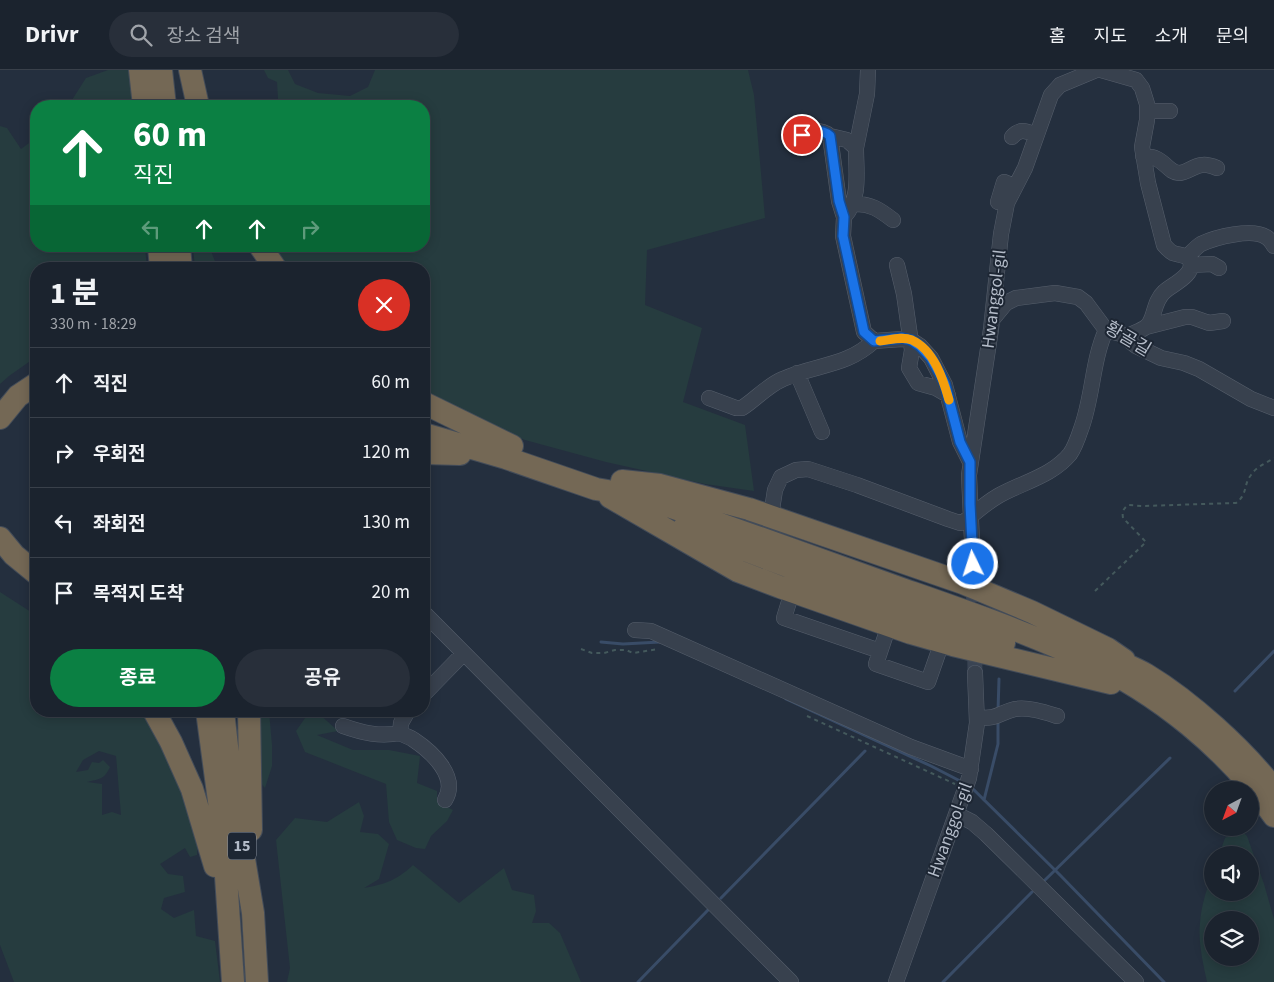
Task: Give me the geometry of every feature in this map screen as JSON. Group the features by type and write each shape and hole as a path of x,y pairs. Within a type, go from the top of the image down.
{"highway":[{"path":"140,70 143,100"},
{"path":"161,70 164,100"},
{"path":"190,70 197,100"},
{"path":"0,400 30,373"},
{"path":"0,418 18,396 30,388"},
{"path":"430,406 509,452"},
{"path":"430,424 509,452 596,489 738,570 792,592 942,642 989,655 1141,681"},
{"path":"430,435 509,452 621,481 752,524 1082,644 1141,681"},
{"path":"430,452 509,452"},
{"path":"621,481 660,486 771,516 962,583 1032,612 1108,649 1242,776 1274,816"},
{"path":"596,489 663,504 947,605 1085,660 1171,690 1206,719 1246,758 1274,789"},
{"path":"0,538 14,555 30,568"},
{"path":"0,556 30,585"},
{"path":"157,717 192,789 208,840 228,918"},
{"name":"15","path":"208,717 222,831 233,982"},
{"name":"15","path":"224,717 231,781 253,913 257,982"},
{"path":"249,717 253,913"}],"street":[{"path":"844,217 854,204 857,182 856,148 867,94 868,70"},
{"name":"Hwanggol-gil","path":"973,564 970,517 970,462 992,320 1001,234 1007,203 1024,168 1051,95 1060,85 1064,76 1096,70"},
{"path":"1101,70 1136,80 1142,88 1147,111 1142,147 1143,156 1164,245 1171,252 1189,261 1212,264 1219,268"},
{"path":"1147,111 1170,111"},
{"path":"1012,137 1022,130 1036,134"},
{"path":"802,138 804,131 826,132 830,136 847,140 856,148"},
{"path":"830,136 839,201 844,217 843,236 861,321 864,332 874,341"},
{"path":"1143,156 1152,156 1177,173 1204,164 1218,168"},
{"path":"998,202 1004,182 1014,186"},
{"path":"854,204 868,204 893,220"},
{"path":"1146,327 1150,322 1157,300 1167,289 1185,277 1189,261 1200,244 1230,236 1253,226 1268,238 1274,246"},
{"path":"898,265 911,340 912,357 909,368 918,383 936,388 948,394"},
{"name":"황골길","path":"992,320 1006,303 1016,298 1055,293 1078,297 1086,303 1106,330 1126,336 1149,353 1199,369 1251,399 1274,408"},
{"path":"1126,336 1146,327 1185,317 1192,317 1209,323 1223,321"},
{"path":"771,516 775,490 781,477 796,470 808,468 948,519 960,522 970,517 997,496 1041,477 1070,453 1077,441 1085,418 1097,356 1106,330"},
{"path":"708,398 736,408 742,408 781,379 796,373 831,365 851,357 874,341 902,338 911,340 920,346 931,358 940,374 948,394 960,442 970,462"},
{"path":"796,373 822,432"},
{"path":"792,592 784,618 880,651"},
{"path":"430,618 791,982"},
{"path":"889,625 876,664 928,682 942,642"},
{"path":"636,630 651,631 911,747 968,779"},
{"path":"430,688 464,653"},
{"name":"Hwanggol-gil","path":"896,982 968,779 977,717 975,673"},
{"path":"977,717 998,716 1020,709 1037,710 1057,716"},
{"path":"400,733 401,723 404,717"},
{"path":"343,726 376,735 400,733 412,738 426,749 441,766 449,779 450,788 445,800"},
{"path":"956,814 972,822 986,834 1136,982"}],"path":[{"path":"1095,590 1146,542 1123,518 1122,513 1128,505 1236,503 1245,494 1250,476 1257,468 1274,458"},
{"path":"581,650 592,653 604,653 615,650 626,650 633,653 657,649 664,651"},
{"path":"799,712 952,782 968,779"}],"green space":[{"path":"108,70 130,70 132,100 72,100 86,78"},
{"path":"264,70 288,70 295,84 318,93 350,96 368,87 375,70 748,70 754,95 765,218 647,250 645,305 702,328 683,402 745,425 754,491 705,484 606,462 525,440 493,428 430,398 430,262 278,262 271,252 430,252 430,100 277,100 277,82 268,78"},
{"path":"0,126 7,128 21,149 30,144 30,252 146,252 146,262 30,262 30,361 0,384"},
{"path":"194,252 211,252 215,262 194,262"},
{"path":"0,592 30,611 30,717 148,717 168,749 198,839 197,855 190,857 185,848 160,864 168,874 183,876 185,892 164,898 161,909 174,918 194,910 196,936 215,941 220,982 14,982 0,945","holes":["99,751 116,756 121,815 112,812 102,815 102,784 87,782 103,777 108,771 110,767 103,760 99,763 92,762 88,770 76,772 83,760"]},
{"path":"255,717 270,717 272,766 265,788 258,780"},
{"path":"306,717 323,717 338,731 317,735 353,750 389,750 420,756 417,783 437,791 437,802 453,810 447,821 431,836 425,849 416,848 397,840 389,822 386,784 305,752 296,731"},
{"path":"359,802 364,816 360,832 378,834 389,844 379,879 364,888 391,881 413,865 459,903 504,868 512,890 534,895 536,911 532,923 549,923 560,933 581,982 287,982 290,968 276,840 295,818 327,822"},
{"path":"1229,836 1247,836 1251,846 1222,846 1225,838"},
{"path":"1259,870 1274,919 1274,982 1207,982 1201,952 1200,938 1204,901 1259,901"}],"waterway":[{"path":"601,642 623,644 660,642"},
{"path":"1235,691 1274,651"},
{"path":"998,711 999,679"},
{"path":"786,699 964,783"},
{"path":"984,800 998,744 998,720"},
{"path":"721,898 865,751"},
{"path":"1045,880 1170,758"},
{"path":"971,787 1164,982"},
{"path":"943,982 1032,892"},
{"path":"638,982 708,910"}],"tunnel":[{"path":"973,564 975,673"}],"slow traffic":[{"path":"880,341 902,338 911,340 920,346 931,358 940,374 949,400"}],"route":[{"path":"802,135 804,131 810,130 826,132 830,136 839,201 844,217 843,236 864,332 874,341 902,338 911,340 920,346 931,358 945,384 960,442 970,462 973,564"}]}
